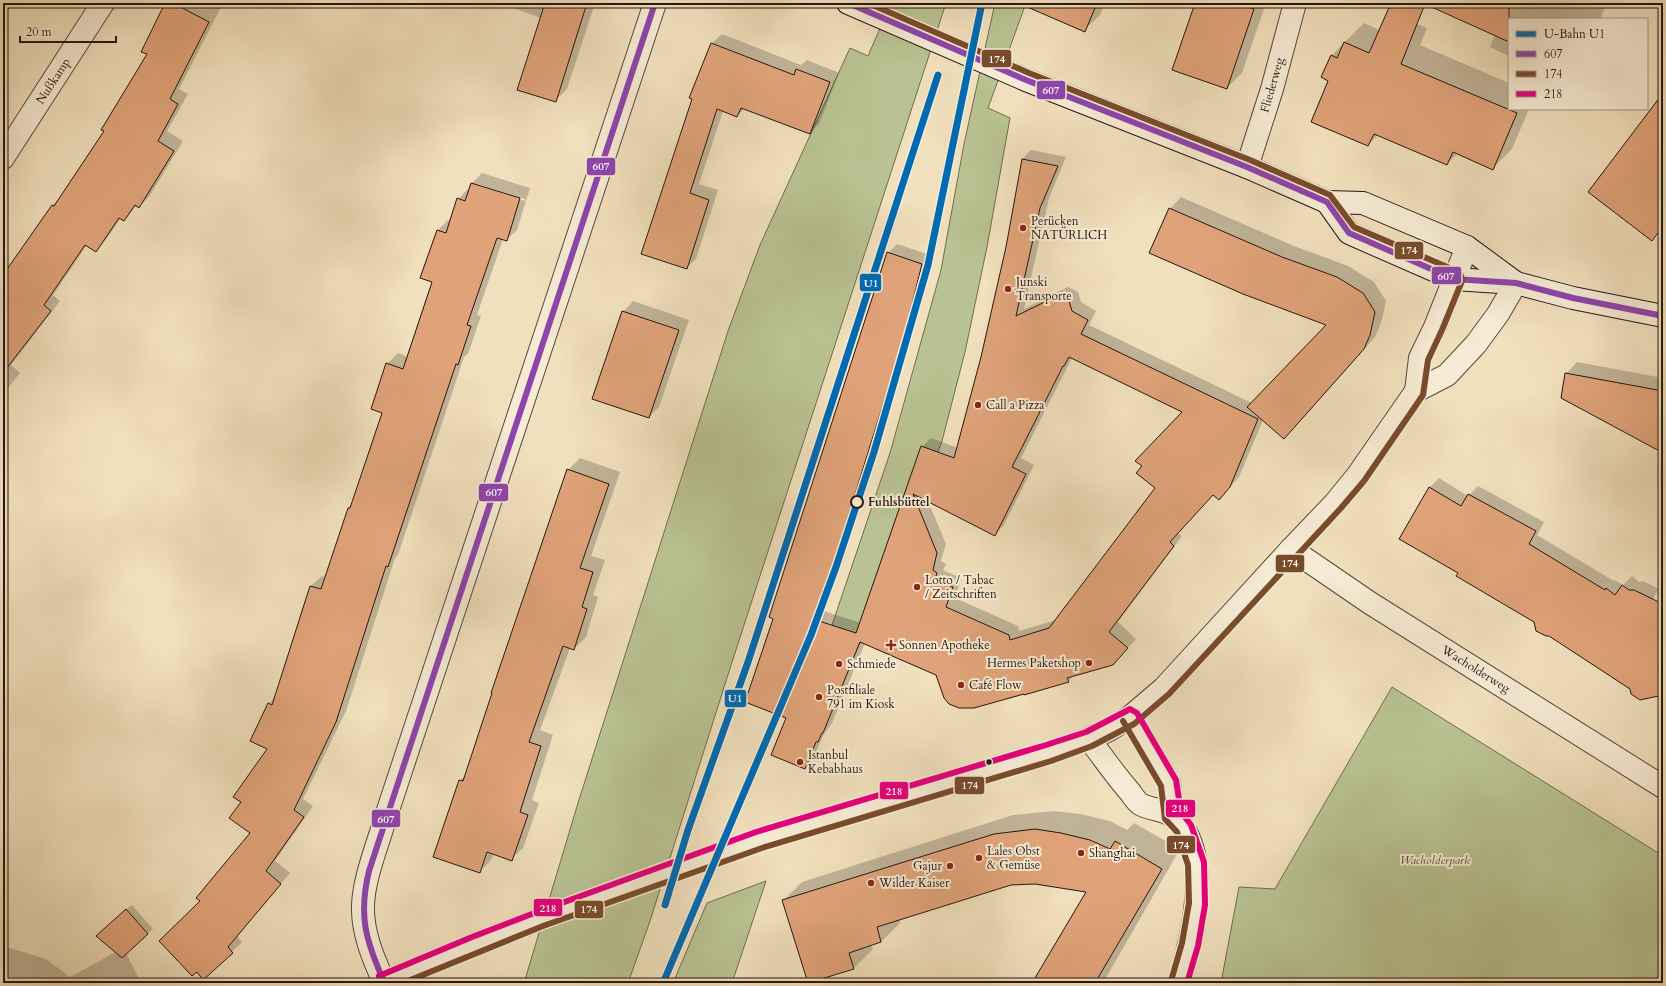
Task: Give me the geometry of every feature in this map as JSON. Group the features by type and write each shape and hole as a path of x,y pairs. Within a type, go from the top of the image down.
{"street":[{"name":"Nußkamp","path":"3,158 103,3"},
{"path":"655,3 387,813 366,884 363,906 365,928 370,948 383,982 540,919 759,840 1048,753 1089,739 1109,730 1130,717 1164,688 1335,503 1357,476 1416,391 1420,358 1435,327 1467,247"},
{"path":"848,3 1026,80 1247,167 1327,202 1363,203 1467,247 1516,283"},
{"name":"Fliederweg","path":"1247,167 1272,89 1295,3"},
{"path":"1327,202 1349,233 1454,279 1516,283 1573,298 1663,316"},
{"path":"1416,391 1447,375 1463,359 1498,314 1516,283"},
{"name":"Wacholderweg","path":"1291,550 1370,603 1663,786"},
{"path":"1130,717 1169,783 1173,816"},
{"path":"1089,739 1140,804 1173,816 1184,828 1191,846 1196,864 1197,904 1190,945 1179,983"}],"green space":[{"path":"891,3 946,3 733,659 650,921 628,983 524,983 578,803 728,331 760,245 850,48 868,56"},
{"path":"995,3 1026,3 988,108 1010,118 987,247 965,352 942,441 911,523 860,643 852,658 824,649 890,453 941,270 964,144"},
{"name":"Wacholderpark","path":"1392,687 1663,856 1663,983 1221,983 1239,887 1275,889"},
{"path":"766,881 732,983 673,983 707,903"}],"building":[{"path":"165,3 173,3 209,22 170,99 178,104 158,141 174,151 139,208 135,205 124,221 119,218 96,252 85,245 44,305 51,311 3,373 3,275 52,205 54,206 104,131 101,130 147,54 141,52"},
{"path":"545,3 587,3 556,102 517,90"},
{"path":"1018,3 1097,3 1085,32"},
{"path":"1195,3 1238,3 1254,9 1227,89 1172,70"},
{"path":"1391,3 1509,3 1508,42 1425,4 1401,64 1517,113 1493,170 1453,152 1447,165 1374,134 1368,146 1311,122 1328,81 1321,77 1331,55 1337,58 1344,42 1369,53"},
{"path":"711,43 794,75 796,69 830,82 810,134 741,108 737,117 717,109 690,193 709,200 687,269 641,254 692,99 689,98"},
{"path":"1663,93 1663,226 1652,241 1588,192"},
{"path":"1022,159 1058,166 1040,208 1016,316 1059,295 1069,301 1072,311 1088,320 1081,334 1258,419 1230,487 1219,500 1213,495 1170,542 1174,546 1109,632 1128,648 1113,665 1067,678 1069,682 1024,695 974,708 959,708 949,704 944,698 936,675 860,642 823,733 818,742 816,742 805,769 771,755 786,718 745,702 773,619 769,617 887,252 922,264 903,340 816,620 856,633 921,446 954,458 981,357 1006,247","holes":["1069,357 1182,412 1135,461 1142,466 1136,473 1155,488 1049,628 1010,640 1009,635 946,607 953,587 935,579 937,573 933,570 937,553 913,494 995,536 1026,474 1012,467"]},
{"path":"471,183 520,198 507,241 497,238 467,325 471,326 458,365 456,364 388,567 386,566 336,722 294,810 304,817 266,871 281,884 228,947 233,953 203,980 197,972 192,976 159,941 200,901 196,898 250,833 229,818 241,802 233,797 267,749 250,741 268,703 272,705 310,586 321,589 382,413 371,409 386,363 403,369 432,282 420,278 437,230 446,233 457,198 465,201"},
{"path":"1169,208 1282,257 1337,277 1363,293 1375,312 1370,335 1364,349 1284,439 1247,407 1326,325 1243,294 1149,253"},
{"path":"622,311 679,330 649,418 592,399"},
{"path":"1565,373 1663,391 1663,453 1561,398"},
{"path":"567,469 609,484 580,568 593,572 582,607 587,609 574,650 563,646 529,742 541,746 520,812 528,815 512,861 487,852 480,873 433,857 459,780 463,781 491,693"},
{"path":"1429,487 1461,506 1468,494 1536,531 1529,544 1605,590 1606,588 1615,595 1622,585 1629,590 1634,590 1663,604 1663,695 1640,700 1631,694 1630,689 1549,636 1536,631 1534,622 1456,576 1458,573 1399,539"},
{"path":"1035,829 1090,840 1110,849 1115,841 1162,869 1095,983 1032,983 1086,892 1035,884 1011,885 877,927 881,942 849,953 854,969 808,983 782,900 994,834"},
{"path":"126,909 148,934 122,958 96,936"}],"metro line":[{"name":"U1","path":"663,983 811,635 836,567 874,452 928,265 982,3"},
{"name":"U1","path":"665,905 688,830 748,662 938,75"}],"transit line":[{"name":"607","path":"382,983 384,982 368,941 364,915 364,902 369,871 655,3"},
{"name":"607","path":"848,3 1026,80 1247,167 1327,202 1349,233 1454,279 1516,283 1573,298 1663,316"},
{"name":"174","path":"403,983 543,926 762,848 1051,761 1092,746 1134,724 1169,694 1341,508 1364,481 1423,395 1428,360 1462,281 1459,272 1354,227 1330,195 1250,160 1029,73 868,3"},
{"name":"218","path":"379,976 472,937 537,912 756,832 1086,732 1130,709 1137,713 1176,780 1181,812 1191,825 1204,862 1205,905 1198,946 1187,983"},
{"name":"174","path":"1123,721 1161,786 1165,819 1177,832 1188,865 1189,903 1182,943 1171,981"}],"place":[{"name":"Perücken NATÜRLICH","path":"1023,228"},
{"name":"Junski Transporte","path":"1008,289"},
{"name":"Call a Pizza","path":"978,405"},
{"name":"Fuhlsbüttel","path":"857,502"},
{"name":"Lotto / Tabac / Zeitschriften","path":"917,587"},
{"name":"Sonnen Apotheke","path":"891,645"},
{"name":"Hermes Paketshop","path":"1089,663"},
{"name":"Schmiede","path":"839,664"},
{"name":"Café Flow","path":"961,685"},
{"name":"Postfiliale 791 im Kiosk","path":"819,697"},
{"name":"Istanbul Kebabhaus","path":"800,762"},
{"name":"Shanghai","path":"1081,853"},
{"name":"Lales Obst & Gemüse","path":"979,858"},
{"name":"Gajur","path":"950,866"},
{"name":"Wilder Kaiser","path":"871,883"}]}
